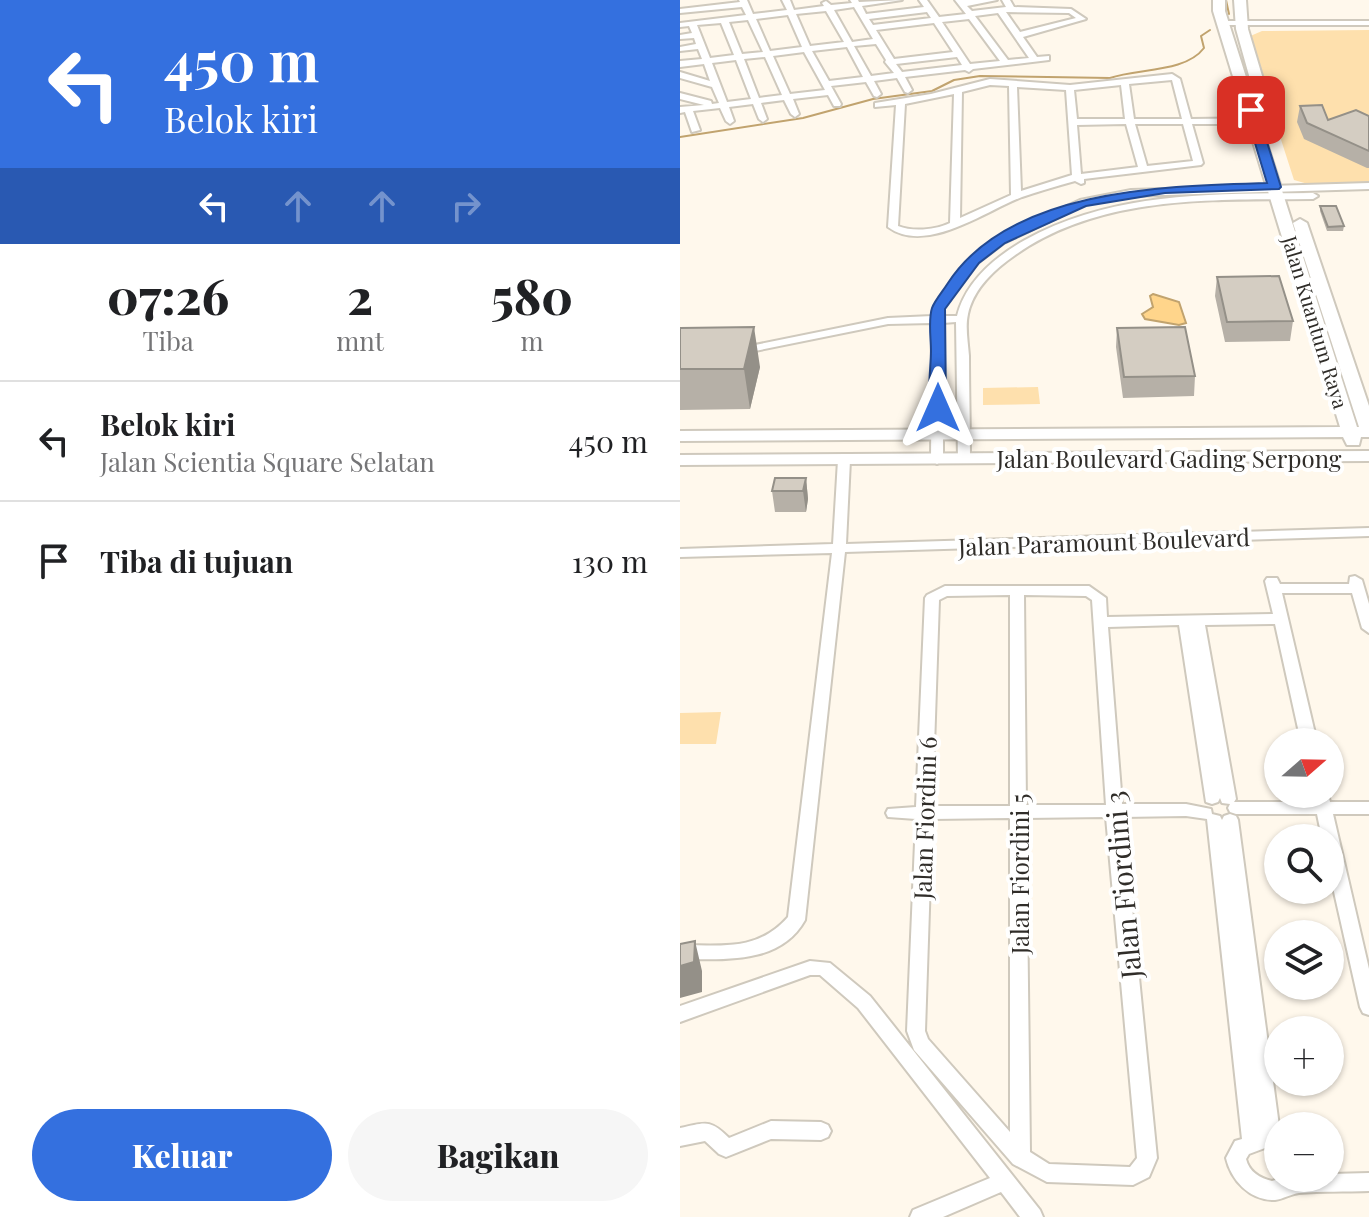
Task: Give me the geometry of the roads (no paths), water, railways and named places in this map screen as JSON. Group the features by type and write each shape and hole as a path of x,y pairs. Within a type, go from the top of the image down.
{"street":[{"path":"687,0 685,10 694,23 701,64 716,85 721,105 730,121"},
{"path":"786,0 837,104"},
{"path":"680,25 792,13 826,4 898,0"},
{"path":"923,0 969,69"},
{"path":"961,2 993,0"},
{"path":"1006,0 1006,10 1034,59"},
{"path":"1219,0 1224,26 1261,122 1283,192"},
{"path":"1240,0 1242,26 1261,122"},
{"path":"685,10 744,2 795,114"},
{"path":"855,2 908,90"},
{"path":"961,2 1006,63"},
{"path":"826,4 877,94"},
{"path":"863,17 929,9"},
{"path":"1031,9 1045,28"},
{"path":"870,28 1006,10 1073,11 1082,19 1019,35"},
{"path":"724,20 763,119"},
{"path":"1224,26 1369,25"},
{"path":"680,37 696,35"},
{"path":"680,66 737,56 877,41"},
{"path":"680,49 700,46"},
{"path":"997,50 1027,46"},
{"path":"887,59 955,51"},
{"path":"695,130 684,110 788,98 867,80 1046,58"},
{"path":"680,75 716,85"},
{"path":"878,105 901,103 990,82 1070,88 1166,77 1176,79 1198,163 1079,179 1016,196 945,229 907,233 895,229 901,103"},
{"path":"1013,84 1016,196"},
{"path":"1125,84 1130,122 1143,169"},
{"path":"1070,88 1079,179"},
{"path":"955,224 958,91"},
{"path":"680,96 721,105"},
{"path":"1073,122 1261,122"},
{"path":"964,460 963,314 979,281 1003,258 1067,222 1111,208 1140,203 1369,186"},
{"name":"Jalan Kuantum Raya","path":"1283,192 1350,432 1363,456"},
{"name":"Jalan Kuantum Raya","path":"1283,192 1369,432"},
{"path":"937,460 938,315 958,278 1000,241 1083,202 1131,193 1369,195"},
{"path":"1052,216 1067,222"},
{"path":"727,353 888,321 963,314"},
{"name":"Jalan Boulevard Gading Serpong","path":"680,436 938,437 1369,432"},
{"name":"Jalan Boulevard Gading Serpong","path":"680,460 1363,456"},
{"path":"680,952 749,951 771,945 782,938 796,920 839,549 844,460"},
{"name":"Jalan Paramount Boulevard","path":"680,553 1369,532"},
{"path":"1306,728 1273,585 1356,584 1369,628"},
{"name":"Jalan Fiordini 6","path":"1017,590 945,591 932,598 917,1038 1020,1157"},
{"name":"Jalan Fiordini 3","path":"1017,590 1089,591 1099,598 1114,811 1147,1158 1142,1170 1133,1176 1047,1173 1020,1157"},
{"name":"Jalan Fiordini 5","path":"1017,590 1020,1157"},
{"path":"1102,622 1281,619"},
{"path":"1191,621 1224,809 1264,1119"},
{"path":"1344,804 1369,808"},
{"path":"894,813 1186,810 1264,806"},
{"path":"1324,808 1369,1007"},
{"path":"680,966 720,951"},
{"path":"680,1014 810,968 824,968 864,1002 1033,1217"},
{"path":"680,1137 709,1131 727,1148 771,1130 821,1131"},
{"path":"1264,1143 1239,1153 1237,1170 1245,1186 1262,1196 1271,1197 1285,1192"},
{"path":"920,1217 1005,1181"},
{"path":"1344,1181 1369,1182"}],"waterway":[{"path":"1226,0 1229,14"},
{"path":"680,137 803,118 873,99 932,91 954,80 980,76 1110,78 1160,69 1196,56 1204,48 1201,36 1210,30"}]}
